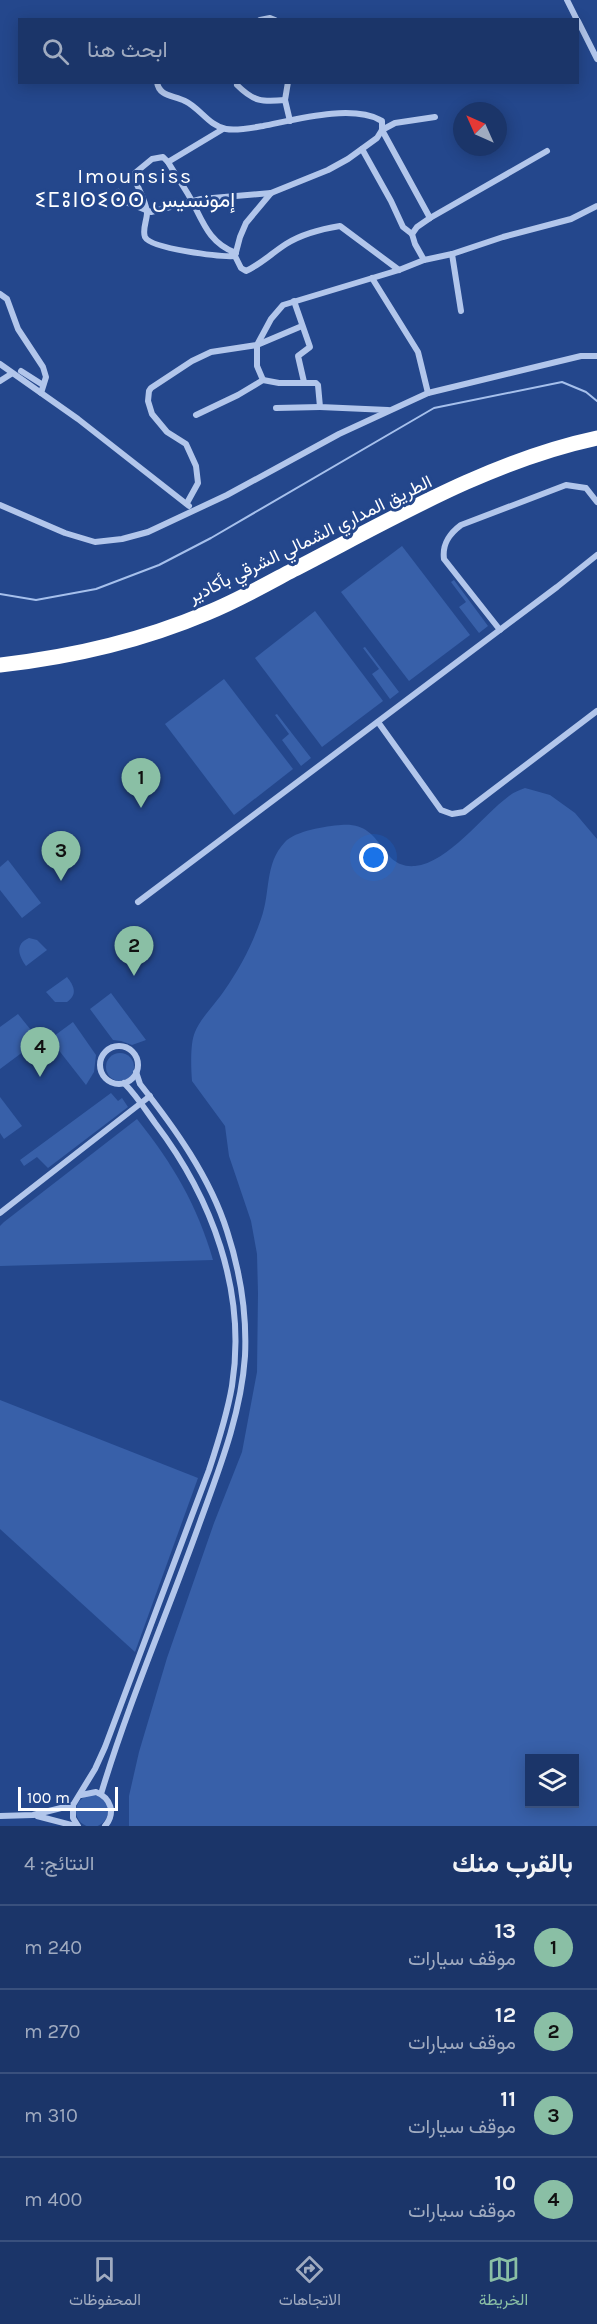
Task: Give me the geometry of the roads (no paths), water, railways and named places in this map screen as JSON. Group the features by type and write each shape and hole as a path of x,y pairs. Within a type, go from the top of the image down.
{"highway":[{"name":"الطريق المداري الشمالي الشرقي بأكادير","path":"0,656 96,640 181,614 237,589 439,487 503,458 539,444 597,430"},
{"name":"الطريق المداري الشمالي الشرقي بأكادير","path":"0,665 93,649 155,632 208,613 386,522 497,469 597,438"}],"street":[{"path":"567,0 576,18"},
{"path":"579,24 597,59"},
{"path":"157,84 162,93 184,100 223,129"},
{"path":"288,84 285,100 290,121"},
{"path":"237,85 248,96 258,101 285,100"},
{"path":"168,162 223,129 252,128 320,115 353,112 382,121 382,130 430,218"},
{"path":"118,192 121,198 128,203 155,212 209,198 272,194 334,167 377,138 382,130 395,123 435,117"},
{"path":"362,149 403,227 412,234 424,260"},
{"path":"412,234 417,227 430,218 547,151"},
{"path":"236,255 213,256 154,245 144,233 147,211 133,176 158,156 163,157 193,203 209,235 236,255 241,268 246,271 260,264 288,242 318,230 340,226 399,270"},
{"path":"236,255 246,224 272,194"},
{"path":"263,380 257,366 257,345 277,311 294,301 327,293 424,260 571,219 597,206"},
{"path":"452,254 461,311"},
{"path":"372,278 418,352 428,393"},
{"path":"0,294 7,299 18,329 43,367 46,377 40,393"},
{"path":"294,301 310,346 298,356 304,382"},
{"path":"187,504 198,483 196,466 186,444 167,432 152,414 148,401 149,391 192,361 211,352 252,348 302,326"},
{"path":"0,504 65,533 95,542 122,539 148,532 227,495 339,434 428,393 581,356 597,356"},
{"path":"0,364 10,374 78,419 194,510"},
{"path":"21,371 43,385"},
{"path":"0,381 10,374"},
{"path":"196,415 263,380 318,385 320,407"},
{"path":"276,408 392,410"},
{"path":"500,630 444,559 443,550 451,533 461,525 566,485 586,488 597,502"},
{"path":"138,902 597,555"},
{"path":"378,722 441,810 452,814 464,812 597,711"},
{"path":"101,1794 117,1743 223,1457 239,1402 245,1354 245,1326 239,1277 227,1229 194,1162 140,1084 136,1072 137,1061 132,1052 122,1047 107,1050 100,1060 102,1074 110,1082 124,1083 136,1072"},
{"path":"77,1826 73,1818 73,1805 95,1769 143,1648 213,1460 232,1386 235,1328 231,1291 224,1254 212,1217 194,1180 174,1147 124,1083"},
{"path":"0,1213 150,1096"},
{"path":"80,1796 90,1792 101,1794 106,1798 112,1810 105,1826"},
{"path":"0,1816 33,1815 73,1805"},
{"path":"33,1815 77,1826"}],"waterway":[{"path":"0,594 36,600 96,589 159,565 211,538 434,408 562,382 586,392 597,401"}],"place":[{"name":"13","path":"141,808"},
{"name":"11","path":"61,881"},
{"name":"12","path":"134,976"},
{"name":"10","path":"40,1077"}],"district":[{"name":"Imounsiss ⵉⵎⵓⵏⵙⵉⵙⵙ إمونسيس","path":"135,188"}]}
